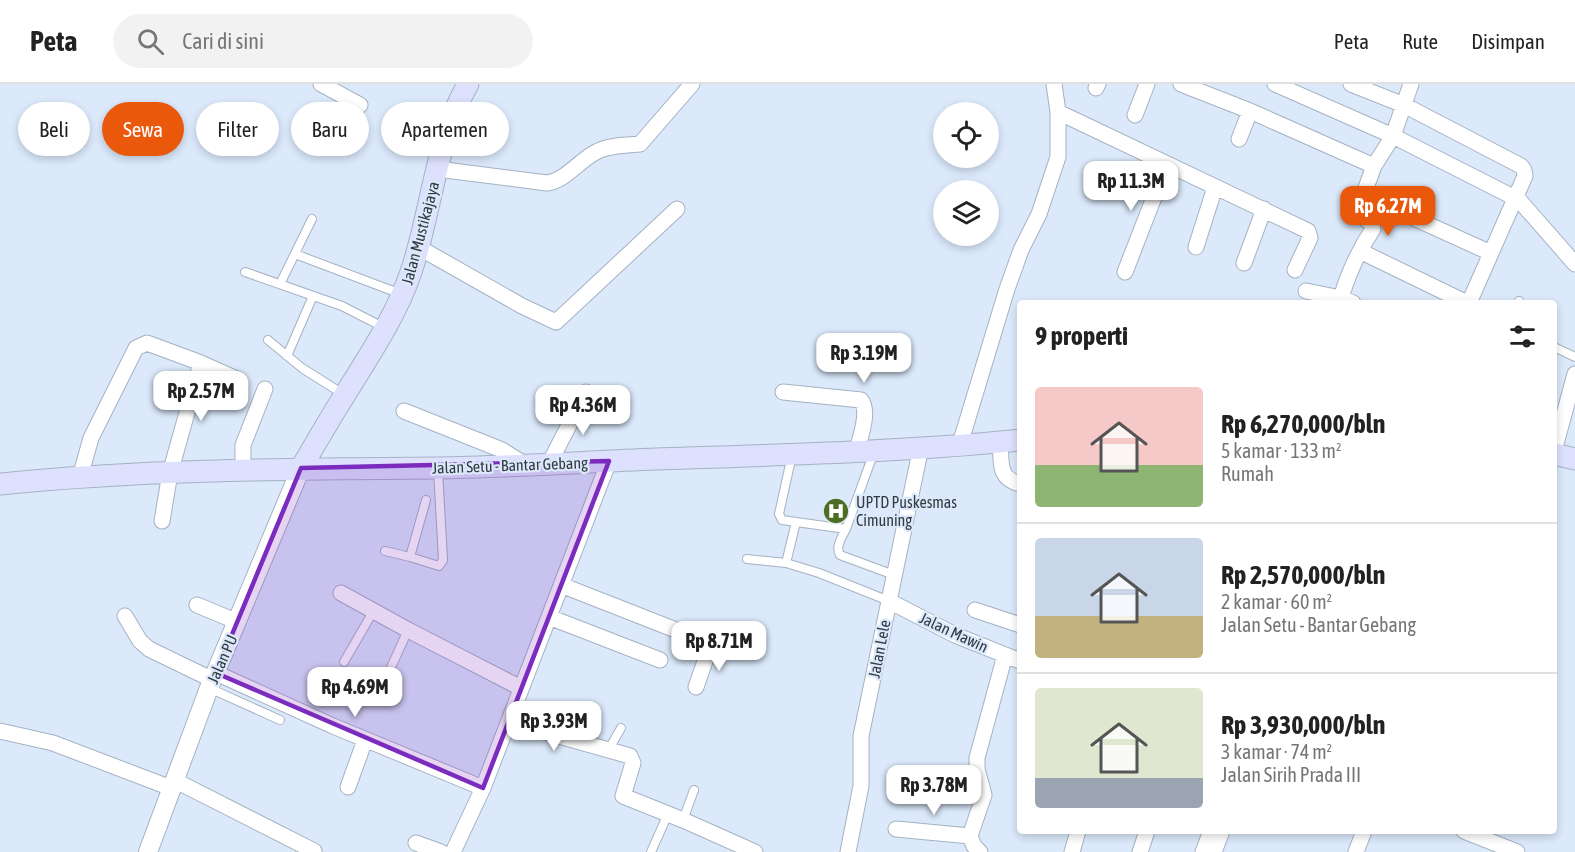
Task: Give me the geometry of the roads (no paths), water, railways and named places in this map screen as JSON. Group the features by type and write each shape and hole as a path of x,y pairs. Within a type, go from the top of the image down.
{"main road":[{"name":"Jalan Mustikajaya","path":"301,468 386,328 403,294 418,247 450,124 468,84"},
{"name":"Jalan Setu - Bantar Gebang","path":"0,484 170,472 549,464 793,454 1010,441"},
{"path":"1557,454 1575,459"}],"street":[{"path":"437,169 547,183 558,180 598,151 610,147 640,144 692,84"},
{"path":"960,444 1007,290 1021,250 1039,214 1058,157 1058,112 1054,84"},
{"path":"1135,116 1147,84"},
{"path":"1182,84 1250,111 1374,166"},
{"path":"1275,84 1393,136 1516,198 1575,264"},
{"path":"1351,84 1404,105 1521,166 1524,170 1525,176 1516,198 1469,300"},
{"path":"1347,300 1346,281 1373,227 1357,212 1374,166 1393,136 1411,84"},
{"path":"325,85 355,102"},
{"path":"1239,139 1250,111"},
{"path":"1058,112 1308,231 1310,234 1295,270"},
{"path":"1125,272 1167,164"},
{"path":"1196,247 1215,187"},
{"path":"1363,195 1491,253"},
{"path":"418,247 522,306 556,322 676,209"},
{"path":"1244,263 1264,210"},
{"path":"1360,250 1462,300"},
{"path":"1306,291 1343,300"},
{"path":"80,477 91,438 136,348 147,343 239,380"},
{"path":"162,521 170,472 201,363"},
{"path":"1557,442 1575,376"},
{"path":"243,472 243,445 265,389"},
{"path":"549,464 586,392"},
{"path":"783,392 861,400 865,405 866,450"},
{"path":"404,411 502,450 524,464"},
{"path":"1010,441 1003,473 1006,478 1017,483"},
{"name":"Jalan Lele","path":"848,852 861,786 861,736 921,447"},
{"path":"453,852 483,788 609,461"},
{"name":"Jalan PU","path":"148,852 213,680 301,468"},
{"path":"561,585 709,644 696,687"},
{"path":"341,593 521,688"},
{"name":"Jalan Mawin","path":"888,601 955,635 1017,660"},
{"path":"197,605 238,622"},
{"path":"975,610 1017,624"},
{"path":"125,616 140,641 149,649 213,680 483,788"},
{"path":"549,617 660,660"},
{"path":"980,852 974,846 970,836 984,795 977,769 977,758 1005,655"},
{"path":"508,722 630,756 633,763 623,796 754,852"},
{"path":"0,731 53,743 173,784 314,851"},
{"path":"348,787 365,740"},
{"path":"941,785 982,786"},
{"path":"896,829 970,836"},
{"path":"1062,852 1066,834"},
{"path":"1072,852 1077,834"},
{"path":"1140,852 1146,834"},
{"path":"1203,852 1210,834"},
{"path":"1214,852 1221,834"},
{"path":"1356,852 1363,834"},
{"path":"1474,834 1516,852"},
{"path":"416,843 441,852"}],"lane":[{"path":"280,284 312,219"},
{"path":"295,254 403,294"},
{"path":"245,272 342,306 386,328"},
{"path":"287,356 313,296"},
{"path":"268,340 302,368 344,395"},
{"path":"1557,348 1575,357"},
{"path":"866,450 846,529 838,551 840,555 894,575"},
{"path":"793,454 779,514 782,520 846,529"},
{"path":"385,551 439,566 442,564 438,468"},
{"path":"410,557 426,500"},
{"path":"786,563 796,522"},
{"path":"747,559 786,563 819,573 888,601"},
{"path":"344,662 374,610"},
{"path":"383,685 408,630"},
{"path":"213,680 280,720"},
{"path":"609,749 621,728"},
{"path":"683,820 694,790"},
{"path":"651,852 668,814"}],"place":[{"name":"UPTD Puskesmas Cimuning","path":"836,511"}]}
